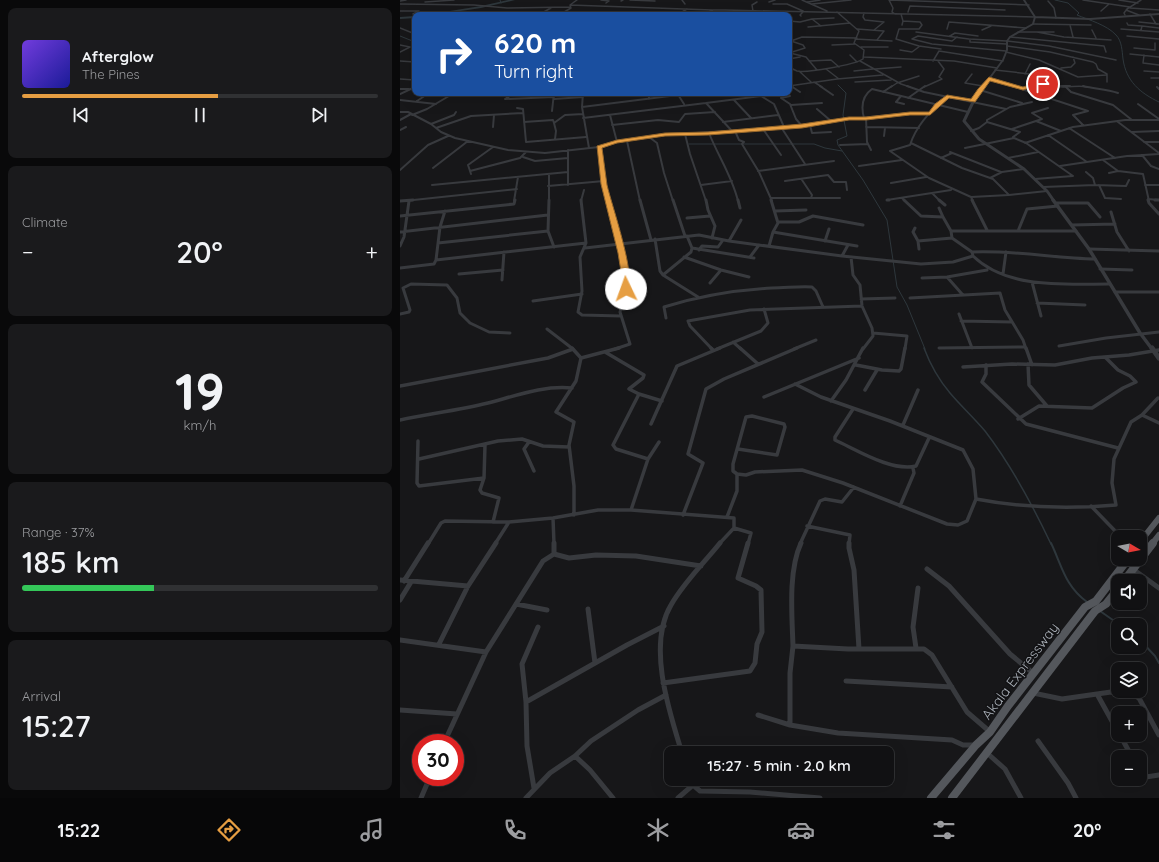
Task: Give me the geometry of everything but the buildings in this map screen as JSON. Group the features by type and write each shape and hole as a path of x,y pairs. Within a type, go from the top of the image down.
{"main road":[{"path":"1147,533 1159,518"},
{"path":"1129,574 1159,536"},
{"name":"Akala Expressway","path":"931,798 976,745 990,732 1033,673 1085,607 1096,600 1123,566"},
{"name":"Akala Expressway","path":"952,798 1095,611 1106,604 1111,598"}],"street":[{"path":"400,2 406,0"},
{"path":"416,4 436,0 447,2 454,0"},
{"path":"564,12 571,8 570,6 577,0"},
{"path":"602,0 609,1 606,3"},
{"path":"630,0 656,0"},
{"path":"646,7 656,0"},
{"path":"682,0 685,4"},
{"path":"769,2 775,0"},
{"path":"802,0 827,12"},
{"path":"807,2 820,0"},
{"path":"812,4 851,0"},
{"path":"896,14 892,12 893,8 889,0 1029,5"},
{"path":"983,4 984,0"},
{"path":"1024,0 1029,5 1035,17 1033,24"},
{"path":"1083,0 1159,10"},
{"path":"1119,0 1138,3"},
{"path":"1125,15 1126,10 1141,0"},
{"path":"400,2 416,4 485,5 507,8 570,6 646,7 1090,19 1125,15 1159,14"},
{"path":"753,11 752,4 757,2"},
{"path":"1048,2 1054,8 1056,18"},
{"path":"772,4 787,4 806,12"},
{"path":"1101,11 1109,4"},
{"path":"1006,5 1006,10 1009,16"},
{"path":"908,12 910,6 1006,10"},
{"path":"544,12 554,7"},
{"path":"682,12 688,9"},
{"path":"709,12 713,10"},
{"path":"1126,10 1139,15"},
{"path":"400,11 419,11 417,12"},
{"path":"801,16 800,15 803,12"},
{"path":"837,12 857,29 884,32 877,40"},
{"path":"864,13 863,17 865,20 884,22 874,30"},
{"path":"901,14 903,21 902,25"},
{"path":"1150,14 1156,24"},
{"path":"792,21 800,22 812,19 834,18"},
{"path":"812,19 821,26"},
{"path":"1154,20 1159,20"},
{"path":"903,21 921,22 922,25 919,29 900,29 896,38 920,46 941,48"},
{"path":"947,29 951,22 1026,28"},
{"path":"1141,22 1159,24"},
{"path":"808,27 850,23"},
{"path":"1127,23 1128,25 1159,28"},
{"path":"1090,25 1033,24 1010,37 1003,61 980,90 964,121 971,131 985,144 1024,169 1047,191 1089,250 1140,333 1159,358"},
{"path":"831,25 835,28"},
{"path":"982,30 992,25"},
{"path":"1070,25 1073,37"},
{"path":"1141,30 1142,26"},
{"path":"400,28 412,33"},
{"path":"855,44 859,31 857,29"},
{"path":"1121,29 1159,32"},
{"path":"408,32 412,30"},
{"path":"1092,30 1097,39"},
{"path":"1018,32 1054,31 1056,36"},
{"path":"916,32 970,39 970,42 1068,49 1116,60"},
{"path":"1037,32 1056,36 1111,40"},
{"path":"950,36 954,34 978,36"},
{"path":"957,37 952,41 919,36 912,39 943,45 1006,52 1035,58 1080,77 1106,75"},
{"path":"1127,36 1159,39"},
{"path":"792,41 802,37 856,38 892,41"},
{"path":"1010,37 1104,46 1106,52"},
{"path":"1083,38 1085,45"},
{"path":"792,43 805,47 792,52"},
{"path":"1155,43 1156,47"},
{"path":"832,44 855,44 865,52 864,57"},
{"path":"1007,44 1050,52 1095,63 1098,69 1106,73 1107,82"},
{"path":"400,45 410,47 400,52"},
{"path":"933,60 943,45"},
{"path":"900,50 912,52 920,46"},
{"path":"860,47 888,47"},
{"path":"1134,48 1155,50 1156,47"},
{"path":"939,51 1003,61"},
{"path":"792,53 803,56 816,70"},
{"path":"1130,54 1159,57"},
{"path":"850,55 858,62 874,69 898,83 920,90 973,101 1001,110"},
{"path":"1144,55 1143,63 1159,65"},
{"path":"792,58 803,56"},
{"path":"799,71 839,67 858,62 864,57 954,61 1025,74 1039,75"},
{"path":"1060,68 1072,66 1075,63 1073,57"},
{"path":"809,61 831,60 839,67"},
{"path":"908,98 927,85 942,79 939,77 944,69 938,61"},
{"path":"400,63 412,62"},
{"path":"1025,74 1030,64"},
{"path":"854,71 901,67"},
{"path":"792,68 799,71 812,82 832,95"},
{"path":"826,69 839,78"},
{"path":"1144,71 1159,72"},
{"path":"972,74 965,83 983,86"},
{"path":"792,86 839,78 885,75"},
{"path":"883,92 898,83 919,76"},
{"path":"1080,77 1082,85"},
{"path":"1152,78 1159,78"},
{"path":"400,79 412,80"},
{"path":"989,79 1023,88 1088,110 1073,115 1083,125"},
{"path":"855,82 892,80"},
{"path":"1023,88 1031,87 1037,84 1065,87 1082,85 1118,93"},
{"path":"792,87 800,92"},
{"path":"1065,87 1068,88 1068,91 1113,105 1132,120"},
{"path":"400,89 410,90"},
{"path":"871,150 868,144 865,118 862,107 867,93 872,89 968,112"},
{"path":"400,94 410,90"},
{"path":"980,90 1022,103"},
{"path":"417,101 424,96"},
{"path":"400,120 436,104 449,96"},
{"path":"511,96 505,100 583,96 583,118 589,148"},
{"path":"582,107 666,96"},
{"path":"678,96 684,104"},
{"path":"790,96 781,98 791,105 822,103"},
{"path":"901,96 896,102 904,104"},
{"path":"948,96 937,105 912,137 910,146 890,151 926,177 951,190 972,197 1047,191"},
{"path":"583,118 684,104 762,97 774,104 782,127 805,164"},
{"path":"552,111 554,98"},
{"path":"400,100 436,104"},
{"path":"734,100 749,118"},
{"path":"971,131 979,128 1001,110 1022,103 1032,102"},
{"path":"706,103 723,122 734,131 739,140 744,142 742,144 758,171 771,198 778,222 769,246"},
{"path":"1138,104 1159,119"},
{"path":"791,105 792,113 797,118 798,123 802,126"},
{"path":"517,108 522,108 526,142 586,137"},
{"path":"1012,129 1043,118 1032,113 1048,108"},
{"path":"817,109 831,121"},
{"path":"400,112 406,112 432,124 449,136 508,150 544,153 599,147 617,142 648,137 802,126 831,121 910,114 930,114"},
{"path":"432,124 454,115 456,112"},
{"path":"612,125 658,120 679,122 685,114 715,112"},
{"path":"554,122 565,115 583,113"},
{"path":"436,128 470,116 523,114"},
{"path":"723,122 777,114"},
{"path":"493,127 494,115"},
{"path":"610,115 617,142"},
{"path":"1025,143 1069,128 1083,125 1159,119"},
{"path":"524,122 551,120 554,122"},
{"path":"1036,121 1061,131"},
{"path":"554,122 556,131 555,139"},
{"path":"965,148 1014,138 1020,133 1012,129 987,122"},
{"path":"1118,122 1159,154"},
{"path":"810,125 812,132 831,132"},
{"path":"400,130 406,127"},
{"path":"866,128 919,128"},
{"path":"884,136 885,128"},
{"path":"1069,128 1115,158"},
{"path":"765,129 781,155"},
{"path":"1132,132 1159,132"},
{"path":"709,133 732,181 740,208"},
{"path":"685,134 710,216 715,226 712,238"},
{"path":"1048,135 1087,162"},
{"path":"400,170 430,145 439,139 449,136"},
{"path":"648,137 657,143 664,173 686,236 692,248 754,258"},
{"path":"1014,138 1025,143 1073,176 1035,179"},
{"path":"433,168 468,141"},
{"path":"628,141 639,196 653,240 660,271 662,275 700,298"},
{"path":"911,142 962,168 998,182 1009,195"},
{"path":"1144,142 1159,142"},
{"path":"840,145 868,144"},
{"path":"493,147 469,164 468,166 470,172 522,157 534,161 568,158"},
{"path":"581,358 630,344 621,316 621,308 627,284 604,181 599,147"},
{"path":"568,150 568,185"},
{"path":"522,157 526,152"},
{"path":"1008,158 1038,152"},
{"path":"542,161 544,153"},
{"path":"941,158 951,153 1001,172"},
{"path":"1060,166 1115,158 1159,154"},
{"path":"1142,155 1151,166 1159,169"},
{"path":"859,166 902,160"},
{"path":"1103,160 1118,171"},
{"path":"758,171 834,161"},
{"path":"990,178 1001,172 1024,169"},
{"path":"1109,173 1118,171 1142,173 1148,199 1159,214"},
{"path":"432,185 568,172"},
{"path":"1086,172 1092,178 1105,198 1121,199"},
{"path":"549,174 548,231 554,247"},
{"path":"785,182 828,175 834,182 846,182 847,190"},
{"path":"400,216 514,204 518,176"},
{"path":"891,183 926,177"},
{"path":"802,180 812,195 811,198"},
{"path":"1043,187 1097,185 1126,186 1129,180"},
{"path":"548,186 604,181"},
{"path":"701,185 732,181"},
{"path":"1145,185 1159,185"},
{"path":"400,201 517,189"},
{"path":"584,190 582,211 586,243 580,256 583,299 579,314 621,316"},
{"path":"886,200 933,194 951,190"},
{"path":"933,194 945,205"},
{"path":"972,197 987,230"},
{"path":"771,198 840,198"},
{"path":"902,198 921,216 943,217"},
{"path":"1148,199 1159,200"},
{"path":"400,246 404,238 409,201"},
{"path":"1018,231 1027,209 1057,204 1088,203 1100,217"},
{"path":"939,208 951,231 952,238"},
{"path":"775,211 806,210"},
{"path":"436,260 440,227 445,211"},
{"path":"1111,212 1122,242 1129,250"},
{"path":"400,232 548,215"},
{"path":"687,218 710,216"},
{"path":"778,222 800,222 813,216 863,225"},
{"path":"729,241 741,220"},
{"path":"1072,225 1115,224"},
{"path":"915,228 913,232 920,249"},
{"path":"825,241 830,229"},
{"path":"438,243 548,231"},
{"path":"951,231 1076,231"},
{"path":"773,232 857,246"},
{"path":"585,248 686,236 704,236 729,241 898,262 938,264 953,262 973,254 995,251 1095,260"},
{"path":"918,242 952,238 973,254 978,263 988,270 1032,282 1109,284"},
{"path":"699,250 702,246 718,247 723,240"},
{"path":"400,268 432,264 436,260 586,243"},
{"path":"749,257 752,256 759,245"},
{"path":"842,256 848,245"},
{"path":"662,275 691,252 692,248"},
{"path":"1089,250 1159,251"},
{"path":"502,280 504,252"},
{"path":"1003,274 1006,252"},
{"path":"684,257 721,270 749,277"},
{"path":"831,401 856,365 862,350 870,341 873,333 862,306 860,285 853,275 851,257"},
{"path":"1100,269 1132,270"},
{"path":"459,274 503,270"},
{"path":"710,283 721,270"},
{"path":"922,278 947,277 968,272 988,270"},
{"path":"947,277 962,294"},
{"path":"1032,282 1041,316"},
{"path":"400,314 409,312 410,310 403,288 406,285 447,285 458,301 459,312 466,321 489,333 500,335 510,333"},
{"path":"666,318 664,307 719,292 807,287 816,290 823,307"},
{"path":"1115,292 1158,292 1159,295"},
{"path":"910,298 1000,293 1005,310 1025,347 1030,364 1029,385 1047,406"},
{"path":"533,301 582,294"},
{"path":"861,299 895,298"},
{"path":"1037,303 1085,305"},
{"path":"713,350 688,322 734,312 764,309 862,306"},
{"path":"652,424 677,366 713,350 756,334 768,324 764,309"},
{"path":"959,314 972,348"},
{"path":"962,321 1012,322"},
{"path":"547,330 573,349 581,358"},
{"path":"1059,346 1140,333 1159,332"},
{"path":"856,365 876,370 899,371 901,368 907,336 873,333"},
{"path":"683,515 703,463 688,454 706,389 724,379 816,340"},
{"path":"733,342 758,364"},
{"path":"939,348 1025,347"},
{"path":"400,386 544,359 573,349"},
{"path":"963,367 1030,364 1055,365 1082,359 1159,350"},
{"path":"605,352 644,376 629,389 639,394 662,401"},
{"path":"1018,419 1039,406 1090,408 1136,382 1130,376 1118,370 1105,357"},
{"path":"574,515 574,486 569,447 570,433 574,422 556,412 558,406 572,388 578,376 581,358"},
{"path":"764,397 859,358"},
{"path":"986,365 986,374 982,382 1018,419 1028,426 1118,448"},
{"path":"865,390 876,370"},
{"path":"737,474 798,469 854,488 948,524 958,525 968,521 976,499 973,469 963,450 929,438 903,425 814,395 795,384"},
{"path":"400,420 486,403 532,391 563,387 572,388"},
{"path":"903,425 918,390"},
{"path":"639,394 613,445 616,449 648,459"},
{"path":"976,499 999,504 1040,507 1114,506 1117,504 1112,483 1112,469 1118,448 1131,422 1142,415 1158,398"},
{"path":"853,409 835,437 835,440 897,466 913,468"},
{"path":"1142,415 1159,423"},
{"path":"727,517 735,500 739,485 737,474 733,468 745,418 748,416 786,425 778,455 738,449"},
{"path":"913,468 921,460 929,438"},
{"path":"419,459 522,439 543,446 569,447"},
{"path":"418,440 419,459 417,483 419,486 484,478"},
{"path":"529,442 524,450 534,471"},
{"path":"631,510 648,459 659,442"},
{"path":"485,445 484,478 481,492 497,496 500,499 493,522"},
{"path":"900,506 914,473 913,468"},
{"path":"790,725 790,673 793,646 791,603 796,553 820,500 825,499 842,502 854,488"},
{"path":"1091,506 1114,530"},
{"path":"468,586 402,581 443,521 509,522 553,518 598,510 631,510 683,515 727,517 735,519 734,528 701,566 670,607 664,626 661,653 663,683 680,746"},
{"path":"553,518 554,554"},
{"path":"439,644 468,586 509,522"},
{"path":"807,526 850,535 850,548 854,570 859,649"},
{"path":"663,683 750,671 755,664 755,650 763,626 760,590 756,586 738,578 751,533 734,528"},
{"path":"554,554 563,559 604,554 667,559 701,566"},
{"path":"448,734 486,652 543,561 554,554"},
{"path":"927,569 933,572 958,594 1006,651 1016,661 1033,673"},
{"path":"1133,569 1159,588"},
{"path":"400,600 411,582"},
{"path":"916,648 913,627 918,588"},
{"path":"516,604 547,610"},
{"path":"588,609 596,663"},
{"path":"526,702 627,645 664,626"},
{"path":"534,788 527,746 526,702 522,664 538,627"},
{"path":"400,640 439,644 486,652"},
{"path":"793,646 859,649 924,649 932,655 967,712 990,732"},
{"path":"846,681 952,687"},
{"path":"1032,693 1062,699 1122,692 1132,694 1139,698 1159,735"},
{"path":"1097,694 1111,719"},
{"path":"526,798 550,773 575,756 591,742 616,724 666,695"},
{"path":"400,710 457,714"},
{"path":"758,715 790,725 838,733 952,740 963,744 976,745"},
{"path":"1038,741 1076,798"},
{"path":"986,752 1005,769 1021,798"},
{"path":"575,756 590,770 613,798"},
{"path":"1147,778 1159,775"},
{"path":"421,798 426,786"},
{"path":"678,798 688,786"},
{"path":"695,786 700,791 750,792 790,797 820,798"}],"waterway":[{"path":"447,12 513,0"},
{"path":"1055,0 1068,3 1079,13 1077,15 1112,31 1121,43 1127,74 1140,90 1159,102"},
{"path":"400,18 412,17"},
{"path":"400,36 412,41"},
{"path":"838,85 846,93 843,115 847,136 837,140 838,145 863,180 887,220 897,287 907,305 925,349"},
{"path":"689,144 814,144 825,148 842,151"},
{"path":"924,348 935,372 946,388 995,444 1029,500 1051,544"},
{"path":"1051,543 1061,568 1069,582 1087,602"},
{"path":"1100,611 1111,619"},
{"path":"1147,647 1159,663"}],"route":[{"path":"626,289 627,284 622,253 618,243 604,184 599,147 610,143 665,135 802,126 849,118 866,118 917,113 930,114 937,105 948,96 973,101 989,79 1023,88 1031,87 1035,84 1043,84"}]}
